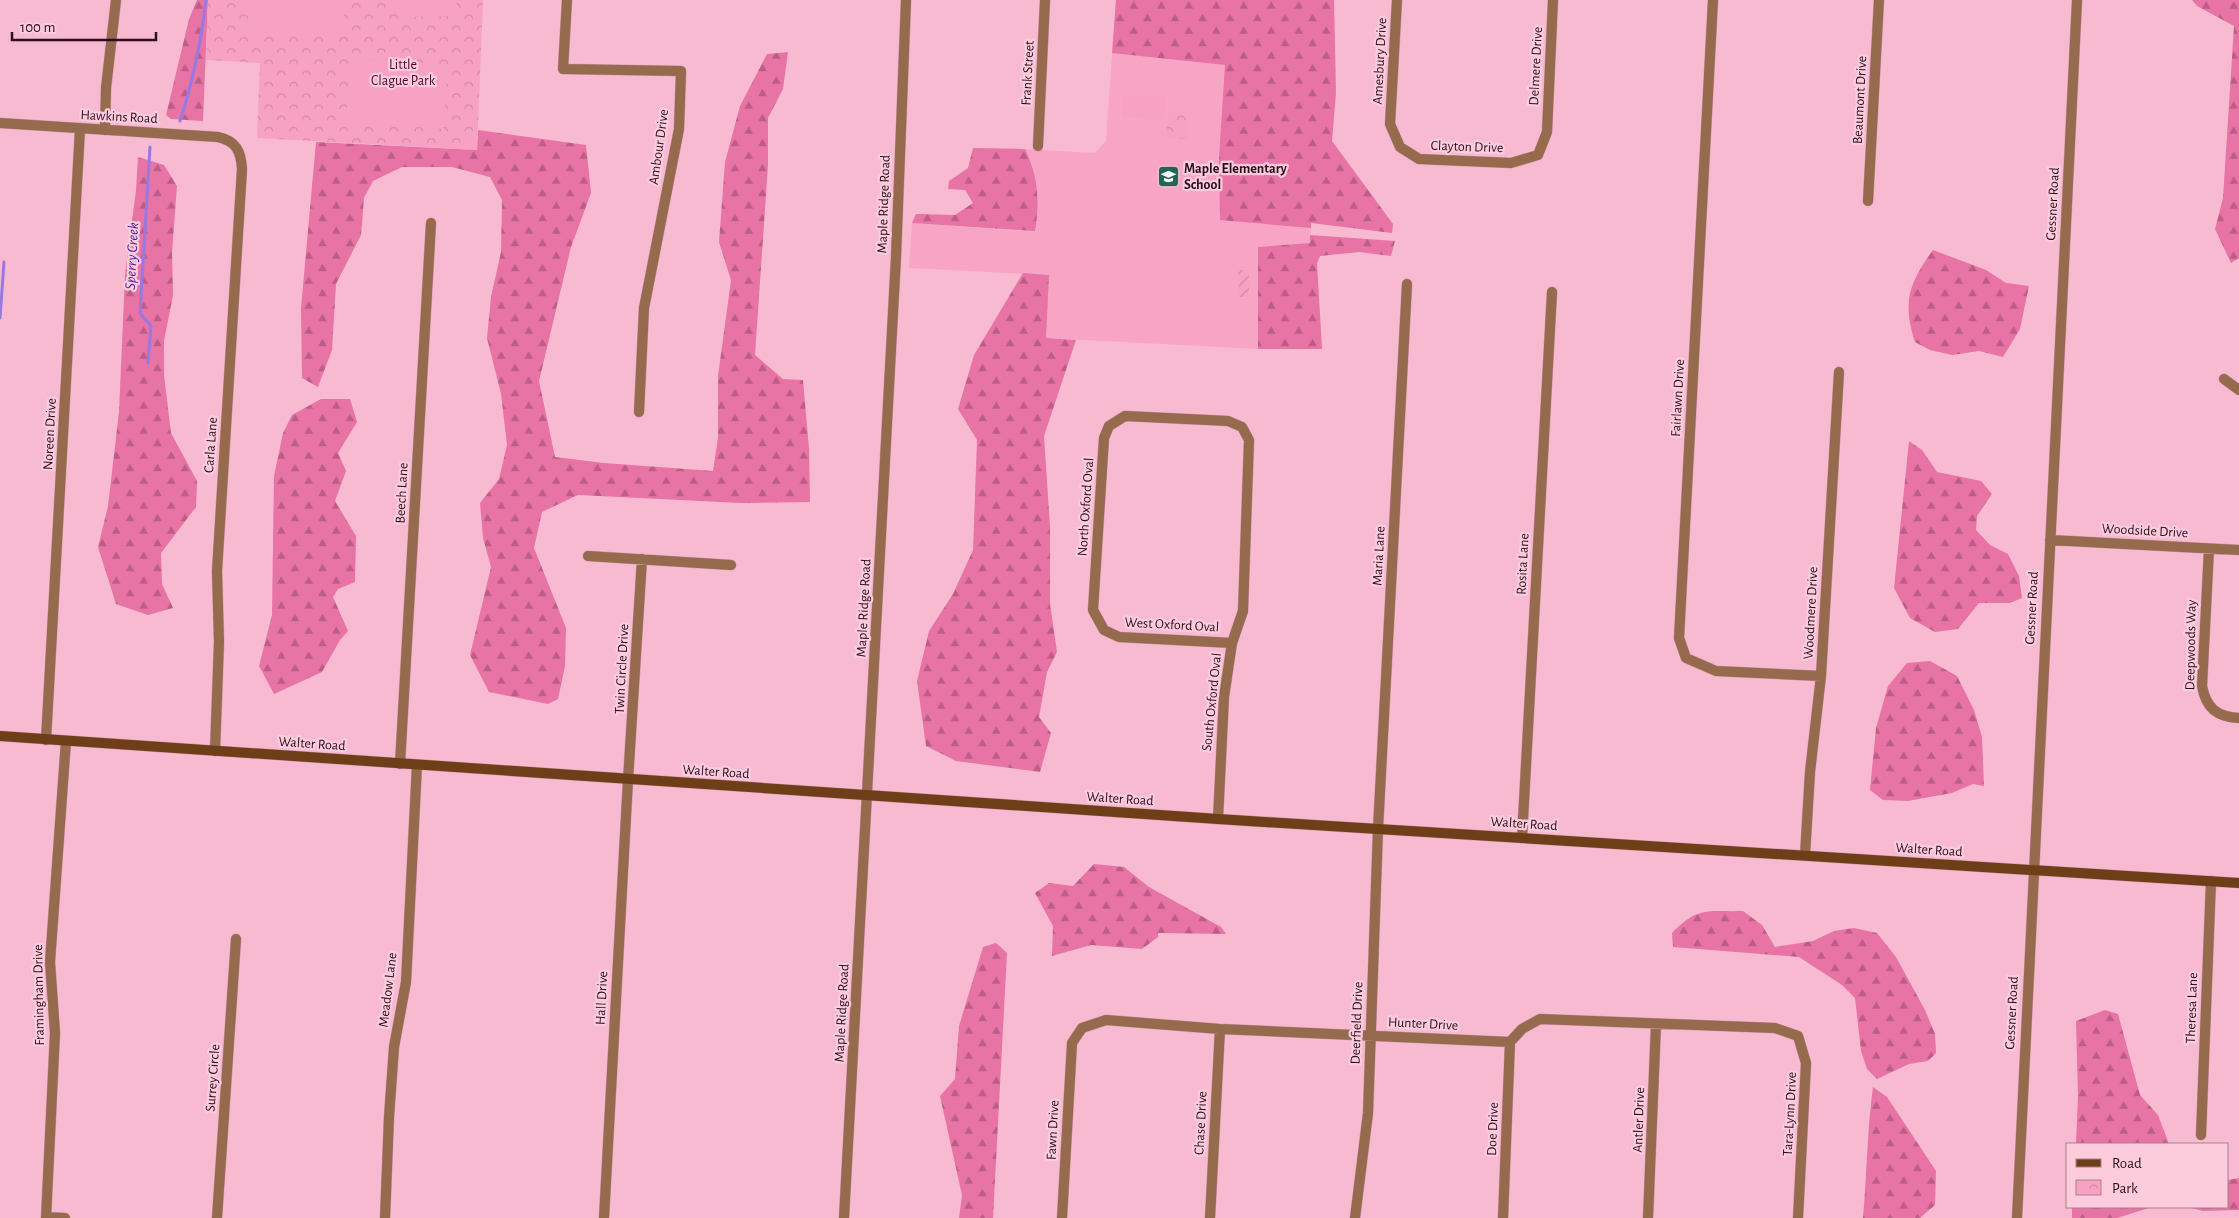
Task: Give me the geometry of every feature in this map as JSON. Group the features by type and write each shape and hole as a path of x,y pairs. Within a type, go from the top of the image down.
{"street":[{"path":"104,130 106,88 116,0"},
{"name":"Ambour Drive","path":"567,0 563,69 681,71 678,128 644,308 639,412"},
{"name":"Maple Ridge Road","path":"844,1218 896,257 906,0"},
{"name":"Frank Street","path":"1038,146 1045,0"},
{"name":"Amesbury Drive","path":"1390,124 1397,0"},
{"name":"Delmere Drive","path":"1547,132 1553,0"},
{"name":"Fairlawn Drive","path":"1713,0 1679,638 1686,658 1716,671 1821,676"},
{"name":"Beaumont Drive","path":"1868,200 1879,0"},
{"name":"Gessner Road","path":"2016,1218 2077,0"},
{"name":"Hawkins Road","path":"0,124 218,136 235,143"},
{"name":"Clayton Drive","path":"1390,124 1400,147 1419,159 1511,163 1538,155 1547,132"},
{"name":"Noreen Drive","path":"46,740 80,129"},
{"name":"Carla Lane","path":"215,751 219,642 217,571 242,169 241,158 235,143"},
{"name":"Beech Lane","path":"400,764 431,223"},
{"name":"Maria Lane","path":"1378,829 1407,284"},
{"name":"Rosita Lane","path":"1522,838 1552,292"},
{"name":"Woodmere Drive","path":"1805,856 1810,772 1821,676 1839,372"},
{"path":"2224,379 2239,390"},
{"name":"South Oxford Oval","path":"1125,416 1228,421 1242,427 1249,440 1243,611 1232,643 1224,697 1218,819"},
{"name":"North Oxford Oval","path":"1093,610 1104,438 1109,426 1125,416"},
{"name":"Woodside Drive","path":"2050,540 2239,550"},
{"name":"Deepwoods Way","path":"2209,549 2202,686 2208,706 2223,717 2239,718"},
{"path":"588,556 731,564"},
{"name":"Twin Circle Drive","path":"628,780 642,559"},
{"name":"West Oxford Oval","path":"1093,610 1104,630 1119,637 1232,643"},
{"name":"Walter Road","path":"0,736 1218,819 2239,883"},
{"name":"Framingham Drive","path":"46,1218 55,1033 50,962 66,741"},
{"name":"Meadow Lane","path":"385,1218 394,1047 406,982 417,765"},
{"name":"Hall Drive","path":"604,1218 628,780"},
{"name":"Deerfield Drive","path":"1355,1218 1368,1113 1378,829"},
{"name":"Theresa Lane","path":"2201,1135 2211,881"},
{"name":"Surrey Circle","path":"217,1218 236,940"},
{"path":"1510,1042 1522,1028 1540,1019 1656,1024"},
{"name":"Hunter Drive","path":"1072,1043 1082,1028 1106,1020 1220,1029 1510,1042"},
{"name":"Tara-Lynn Drive","path":"1656,1024 1775,1028 1798,1036 1806,1063 1798,1218"},
{"name":"Antler Drive","path":"1648,1218 1656,1024"},
{"name":"Chase Drive","path":"1210,1218 1220,1029"},
{"name":"Doe Drive","path":"1503,1218 1510,1042"},
{"name":"Fawn Drive","path":"1062,1218 1072,1043"},
{"path":"46,1218 65,1218"}],"shaded area":[{"name":"Maple Elementary School","path":"1116,0 1319,11 1310,243 1258,247 1258,349 1046,338 1048,275 909,268 912,223 1023,231 1025,149 1095,153 1106,141"}],"green space":[{"path":"197,0 208,0 203,121 171,119 166,115 189,19"},
{"name":"Little Clague Park","path":"208,0 483,0 477,150 257,138 260,63 206,60"},
{"path":"248,0 343,0 345,33 252,30 248,26"},
{"path":"381,0 456,0 458,16 402,17"},
{"path":"1116,0 1334,0 1336,93 1332,141 1393,224 1392,233 1311,223 1311,228 1220,220 1219,158 1225,65 1112,53"},
{"path":"2192,0 2239,0 2239,258 2231,263 2215,229 2223,198 2234,26 2197,6"},
{"path":"788,52 783,89 768,118 768,165 755,355 783,379 803,380 809,449 810,502 741,503 578,495 542,512 534,548 566,628 565,666 558,699 548,704 489,692 470,655 491,567 483,538 480,503 499,479 507,445 501,394 487,338 491,297 501,252 502,200 490,177 452,167 402,167 373,181 364,198 361,235 336,284 332,350 318,387 302,378 301,308 316,142 477,150 478,130 586,145 591,193 571,247 539,381 555,457 604,463 713,471 718,438 718,376 731,280 719,242 725,162 740,106 767,54"},
{"path":"350,58 448,65 443,129 346,122"},
{"path":"1123,95 1166,97 1165,120 1122,117"},
{"path":"1168,112 1187,113 1188,139 1166,138"},
{"path":"973,148 1025,149 1033,169 1037,189 1035,231 912,223 916,214 955,215 973,203 965,190 948,189 949,181 968,168"},
{"path":"138,157 164,165 177,186 172,252 173,295 164,341 164,375 171,433 197,481 196,507 161,553 162,584 173,608 148,615 116,604 98,547 108,506 119,412 125,275 136,190"},
{"path":"1310,235 1395,241 1391,256 1359,252 1320,256 1317,263 1322,349 1258,349 1258,247 1310,243"},
{"path":"1933,250 1986,270 2006,283 2029,286 2020,329 2003,357 1979,351 1952,355 1930,350 1915,342 1909,315 1910,293 1918,273"},
{"path":"1238,270 1249,270 1249,297 1239,297"},
{"path":"1023,273 1049,275 1046,338 1076,340 1044,436 1050,527 1050,604 1057,652 1047,672 1039,717 1051,733 1040,772 956,761 926,746 917,681 929,631 953,594 973,550 977,440 958,409 974,355"},
{"path":"321,399 350,399 357,422 338,453 346,471 335,501 356,536 355,582 338,589 333,597 348,631 340,640 322,672 274,694 259,666 272,615 274,476 283,433 292,415"},
{"path":"1909,441 1922,450 1937,472 1981,481 1992,494 1977,516 1976,530 1990,545 2008,554 2019,576 2022,598 2010,603 1979,603 1958,629 1935,632 1910,618 1894,588"},
{"path":"1930,661 1957,676 1974,710 1982,737 1984,786 1973,784 1952,793 1908,801 1883,800 1870,790 1876,728 1888,686 1907,663"},
{"path":"1094,864 1124,867 1149,887 1221,927 1226,934 1158,933 1158,937 1142,949 1091,945 1052,956 1053,926 1035,893 1049,883 1073,886"},
{"path":"1743,911 1762,925 1775,947 1813,941 1834,931 1854,928 1877,933 1896,957 1925,1010 1935,1034 1936,1053 1928,1061 1909,1064 1877,1079 1867,1069 1861,1051 1855,998 1842,985 1799,957 1673,947 1672,933 1689,918 1704,912"},
{"path":"996,943 1007,953 993,1218 959,1218 962,1195 940,1096 955,1079 959,1026 983,947"},
{"path":"2105,1010 2118,1014 2140,1095 2158,1115 2169,1143 2076,1143 2078,1097 2076,1021"},
{"path":"1873,1087 1887,1097 1936,1171 1935,1205 1920,1218 1863,1218"},
{"path":"2239,1178 2239,1210 2203,1211 2192,1208 2229,1208 2229,1180"},
{"path":"2072,1208 2149,1208 2117,1218 2072,1218"}],"waterway":[{"name":"Sperry Creek","path":"180,121 196,61 206,0"},
{"name":"Sperry Creek","path":"148,363 151,326 140,313 150,147"},
{"path":"0,318 4,262"}],"place":[{"name":"Maple Elementary School","path":"1168,177"}]}
